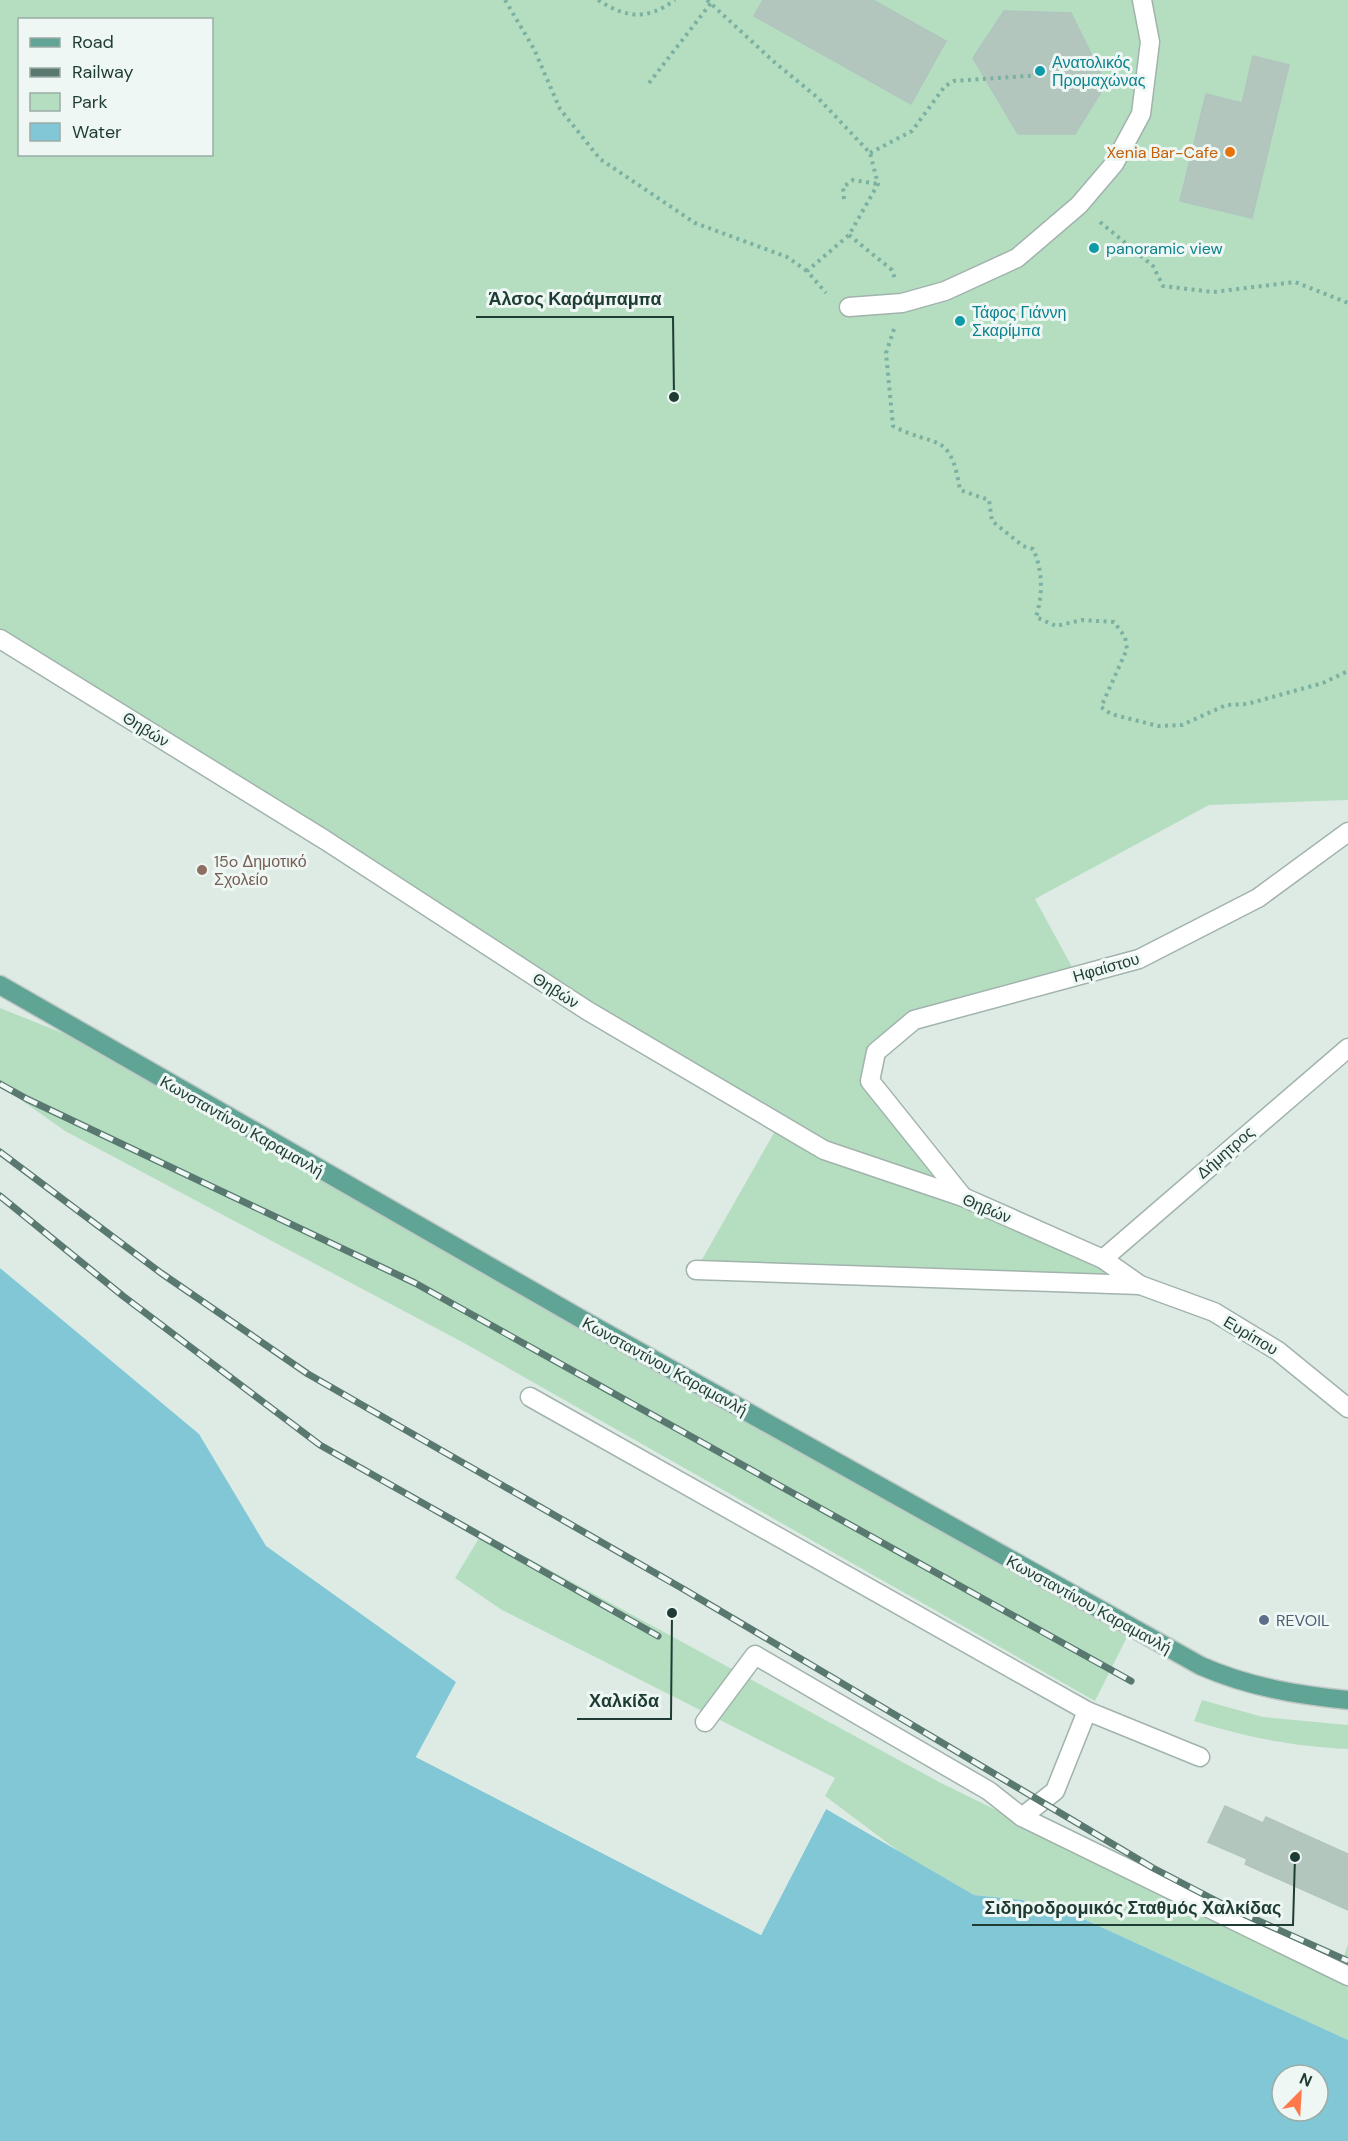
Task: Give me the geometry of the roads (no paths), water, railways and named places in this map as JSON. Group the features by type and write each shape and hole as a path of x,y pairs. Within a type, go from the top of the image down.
{"main road":[{"name":"Κωνσταντίνου Καραμανλή","path":"0,985 562,1309 1201,1666 1255,1686 1297,1695 1348,1700"}],"street":[{"path":"849,307 902,303 945,291 1017,258 1079,205 1114,164 1141,114 1150,42 1142,0"},
{"name":"Θηβών","path":"0,639 325,840 588,1011 824,1150 963,1197 1103,1259 1140,1285"},
{"name":"Ηφαίστου","path":"963,1197 870,1082 876,1052 914,1020 1139,959 1258,898 1348,832"},
{"name":"Δήμητρος","path":"1103,1259 1348,1048"},
{"path":"696,1270 1140,1285"},
{"name":"Ευρίπου","path":"1140,1285 1214,1312 1243,1328 1278,1351 1348,1407"},
{"path":"530,1397 1087,1711 1200,1757"},
{"path":"705,1722 754,1654 989,1791 1022,1817 1348,1977"},
{"path":"1022,1817 1055,1791 1087,1711"}],"water":[{"path":"0,1268 199,1434 266,1546 456,1682 416,1757 761,1935 826,1809 974,1895 1022,1900 1077,1916 1348,2040 1348,2141 0,2141"}],"railway":[{"path":"0,1084 27,1099 415,1283 1131,1681"},
{"path":"0,1152 161,1273 308,1374 685,1590 1153,1868 1230,1908 1348,1961"},
{"path":"0,1196 123,1296 320,1445 658,1636"}],"place":[{"name":"Ανατολικός Προμαχώνας","path":"1040,71"},
{"name":"Xenia Bar-Cafe","path":"1230,152"},
{"name":"panoramic view","path":"1094,248"},
{"name":"Τάφος Γιάννη Σκαρίμπα","path":"960,321"},
{"name":"Άλσος Καράμπαμπα","path":"674,397"},
{"name":"15o Δημοτικό Σχολείο","path":"202,870"},
{"name":"Χαλκίδα","path":"672,1613"},
{"name":"REVOIL","path":"1264,1620"},
{"name":"Σιδηροδρομικός Σταθμός Χαλκίδας","path":"1295,1857"}]}
